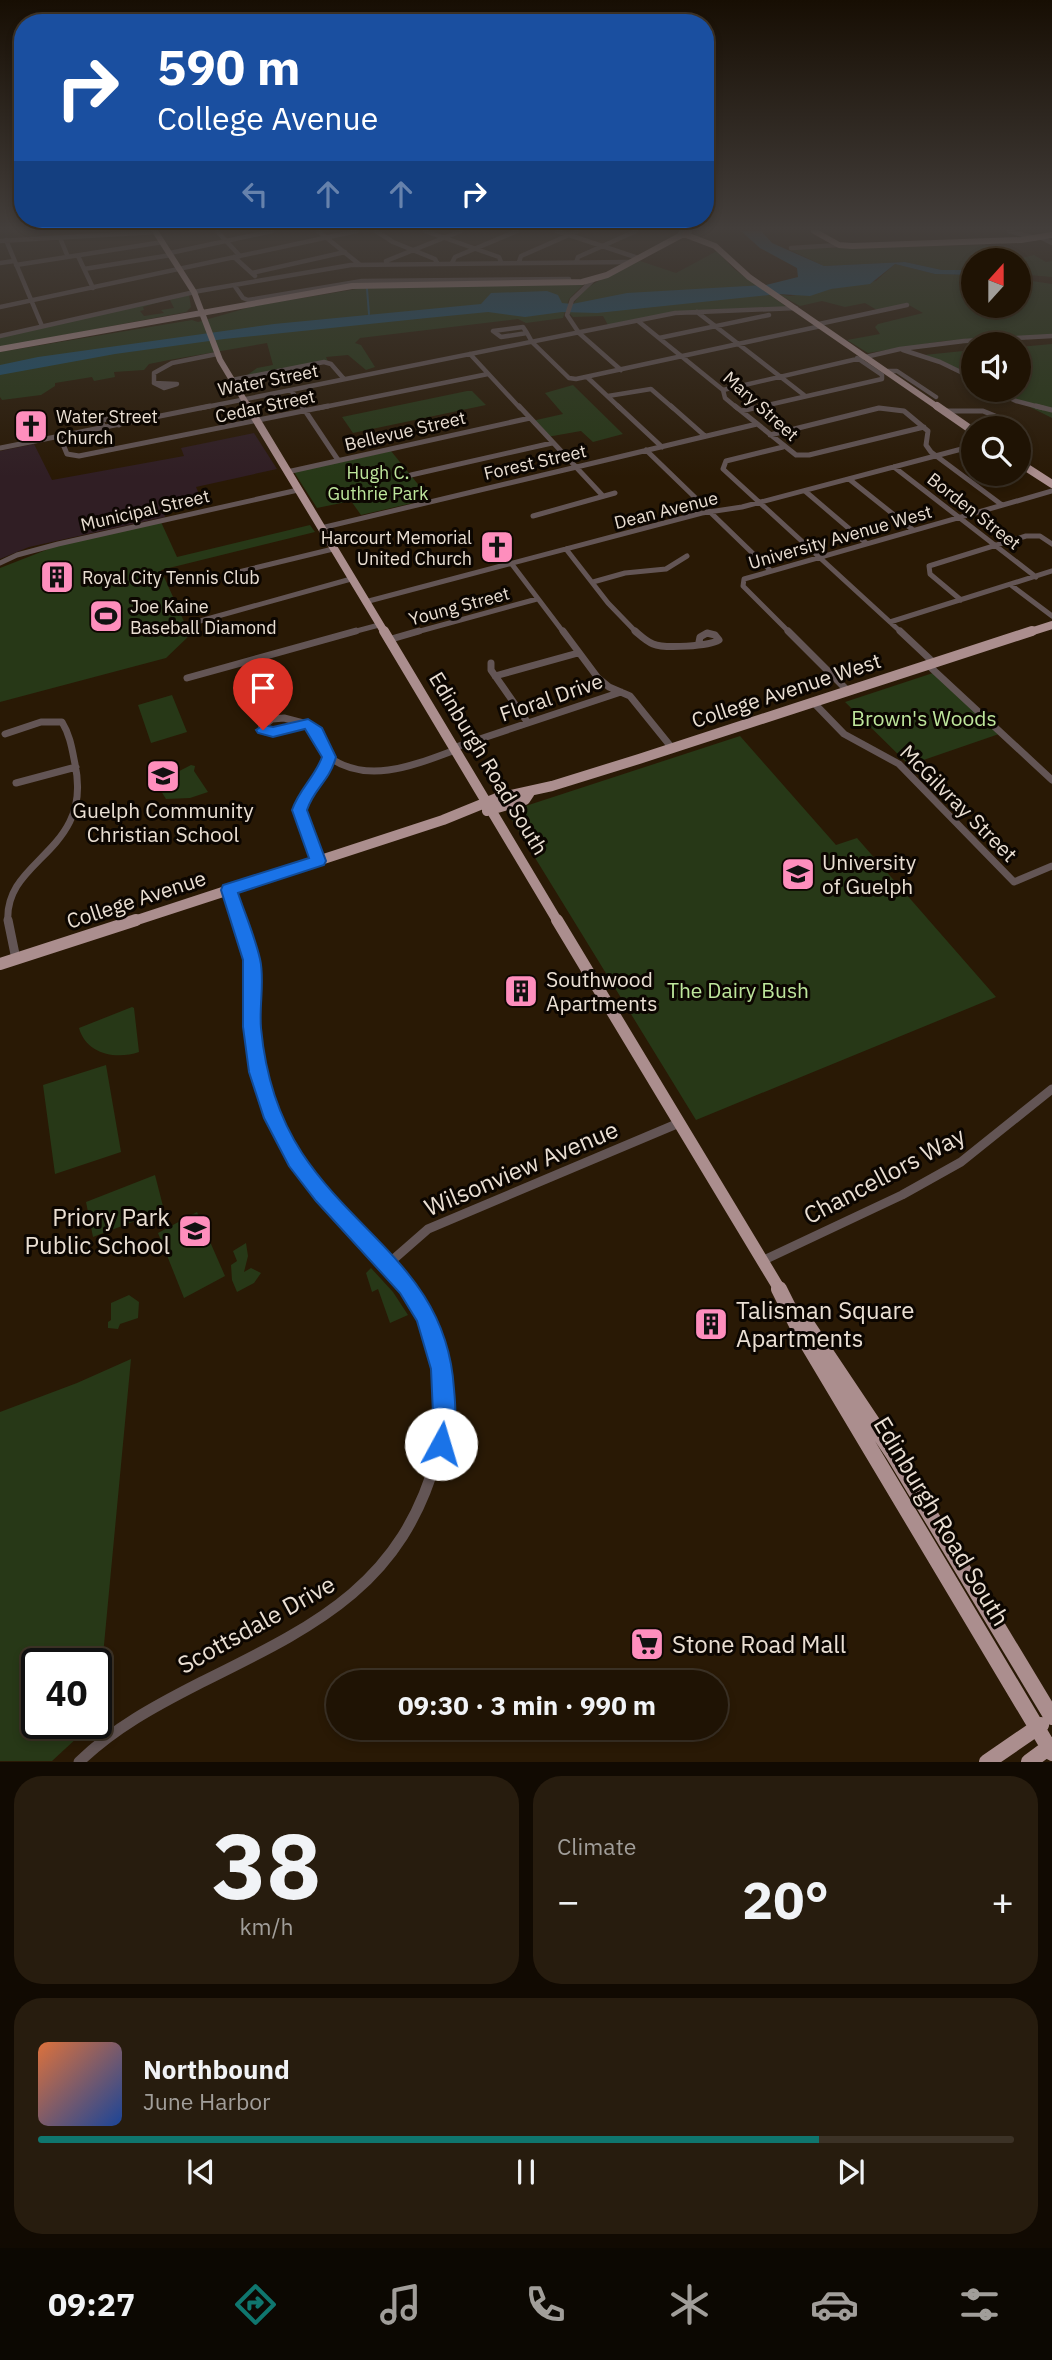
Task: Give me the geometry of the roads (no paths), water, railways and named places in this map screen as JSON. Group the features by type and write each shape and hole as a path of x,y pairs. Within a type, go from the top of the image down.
{"main road":[{"path":"0,349 187,313"},
{"name":"Edinburgh Road South","path":"202,313 217,354 232,380 762,1261 800,1331 1047,1721 1051,1749"},
{"path":"173,318 205,320 214,313"},
{"path":"802,313 961,422"},
{"path":"1031,470 1052,484"},
{"name":"College Avenue West","path":"443,820 457,820 489,806 525,800 531,791 1052,625"},
{"name":"College Avenue","path":"0,964 443,820"},
{"path":"987,1762 1047,1721"},
{"path":"1028,1762 1051,1749"}],"street":[{"path":"36,313 42,326"},
{"path":"0,335 99,313"},
{"path":"567,313 579,332 621,370"},
{"name":"Water Street","path":"0,448 675,313"},
{"path":"699,313 804,396"},
{"path":"659,338 772,313"},
{"path":"527,333 501,337 493,331 521,326 527,333 532,342 569,378 587,377 871,313"},
{"name":"Mary Street","path":"638,321 723,390 725,398 783,447 796,454 809,456 924,427"},
{"path":"723,390 900,349 964,341 1052,336"},
{"path":"900,349 961,372"},
{"path":"154,383 154,373 166,365 217,354"},
{"path":"470,354 603,496"},
{"path":"741,411 882,379 882,375 857,358"},
{"path":"232,380 324,362 331,364 344,379"},
{"path":"888,371 897,371 936,397"},
{"name":"Cedar Street","path":"60,437 67,454 77,456 488,374"},
{"path":"587,377 662,447"},
{"path":"608,396 651,389 705,436"},
{"path":"291,390 338,460"},
{"path":"1020,402 1052,410"},
{"path":"769,435 886,407 904,411 924,427 929,436 928,449 1002,505"},
{"path":"945,411 983,411 995,416"},
{"name":"Water Street","path":"104,428 101,420 108,417 116,418 119,425"},
{"name":"Bellevue Street","path":"287,472 530,418"},
{"name":"Forest Street","path":"321,528 757,424"},
{"path":"411,475 552,443"},
{"path":"783,447 724,463 723,469 890,622 1052,780"},
{"name":"Dean Avenue","path":"365,602 709,511 805,491 961,449"},
{"path":"646,450 771,570"},
{"name":"Borden Street","path":"894,467 1036,577"},
{"path":"849,479 913,530"},
{"name":"Municipal Street","path":"0,563 17,555 58,544 298,490"},
{"path":"805,491 866,543"},
{"name":"University Avenue West","path":"848,691 742,582 771,570 1052,491"},
{"path":"533,516 615,493"},
{"path":"961,600 930,574 929,566 1033,535 1052,544"},
{"path":"226,575 333,548"},
{"path":"566,549 636,633 649,643 677,647 699,642"},
{"path":"593,582 625,573 666,569 687,556"},
{"path":"511,563 598,678 630,696 672,748"},
{"path":"890,622 1052,571"},
{"path":"201,621 351,579"},
{"name":"Borden Street","path":"1011,585 1052,616"},
{"name":"Young Street","path":"388,640 537,599"},
{"path":"187,677 379,625"},
{"path":"495,676 578,653"},
{"path":"491,663 495,676 528,723"},
{"name":"Floral Drive","path":"329,757 343,766 370,771 410,766 621,692"},
{"name":"McGilvray Street","path":"813,702 844,734 898,764 1014,882 1052,866"},
{"path":"308,724 273,732 262,728 266,721 276,718 292,718 308,724 317,732 329,757 324,774 304,796 299,810 318,861"},
{"path":"5,734 40,723 62,721 80,789 71,818 55,845 16,885 8,902 8,920 16,959"},
{"path":"16,783 76,766"},
{"name":"Scottsdale Drive","path":"79,1762 130,1720 326,1616 354,1596 373,1577 406,1534 424,1498 438,1460 444,1429 440,1358 431,1328 414,1295 311,1180 296,1160 273,1118 264,1095 254,1051 252,960 229,890"},
{"name":"Chancellors Way","path":"762,1261 902,1195 961,1162 1052,1089"},
{"name":"Wilsonview Avenue","path":"388,1264 414,1239 438,1224 679,1123"}],"water":[{"path":"386,313 476,313 224,339 115,354 0,375 0,365 38,357 274,324"},
{"path":"497,313 553,313 525,317"}],"place":[{"name":"Water Street Church","path":"31,426"},
{"name":"Harcourt Memorial United Church","path":"497,547"},
{"name":"Royal City Tennis Club","path":"57,577"},
{"name":"Joe Kaine Baseball Diamond","path":"106,616"},
{"name":"Guelph Community Christian School","path":"163,776"},
{"name":"University of Guelph","path":"798,874"},
{"name":"Southwood Apartments","path":"521,991"},
{"name":"Priory Park Public School","path":"195,1231"},
{"name":"Talisman Square Apartments","path":"711,1324"},
{"name":"Stone Road Mall","path":"647,1644"}],"park label":[{"name":"Hugh C. Guthrie Park","path":"378,482"},
{"name":"Brown's Woods","path":"924,718"},
{"name":"The Dairy Bush","path":"738,990"}]}
